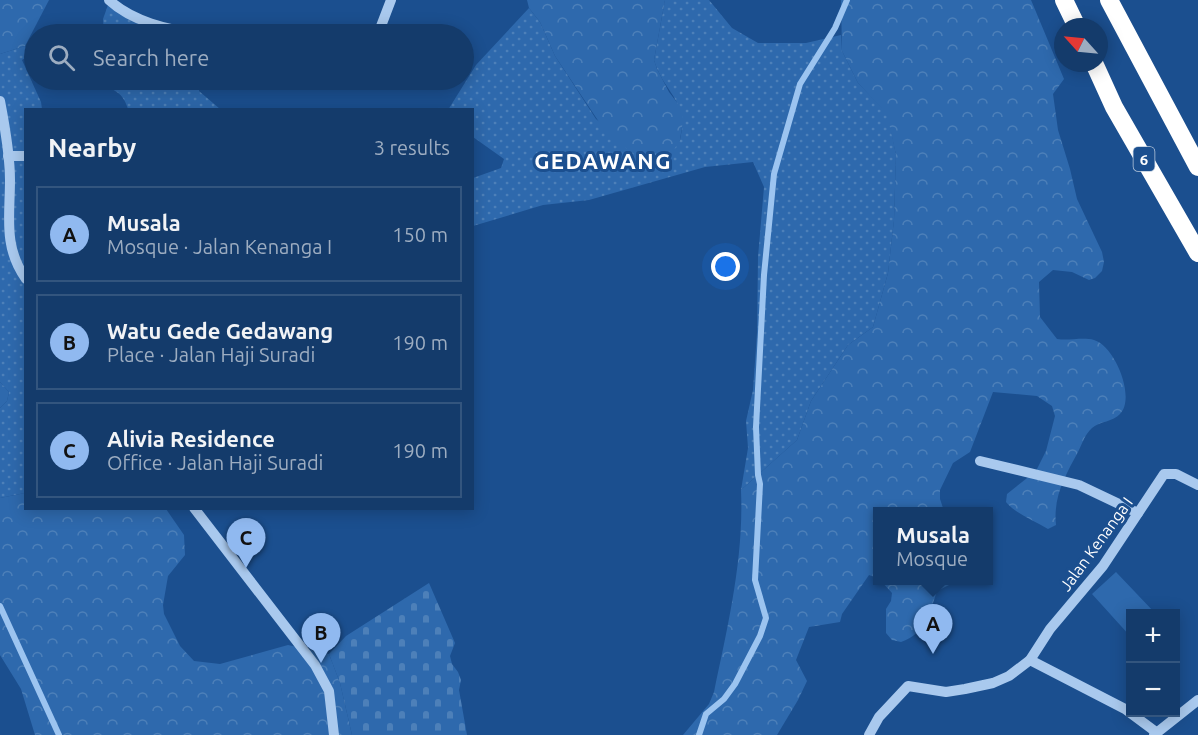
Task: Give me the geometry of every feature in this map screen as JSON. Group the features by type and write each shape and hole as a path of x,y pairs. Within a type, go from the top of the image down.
{"highway":[{"path":"1064,0 1073,18"},
{"path":"1109,0 1198,167"},
{"name":"6","path":"1098,72 1114,106 1198,253"}],"street":[{"path":"109,0 139,19 155,24"},
{"path":"382,24 391,0"},
{"path":"0,101 10,179 7,220 13,252 24,275"},
{"path":"8,156 24,156"},
{"path":"980,461 1079,485 1138,513"},
{"name":"Jalan Kenanga I","path":"869,735 879,717 908,686 946,692 993,683 1009,676 1030,660 1050,629 1102,566 1164,474 1176,474 1198,485"},
{"path":"196,510 315,665 329,691 334,735"},
{"path":"1030,660 1125,709 1155,734 1198,700"}],"green space":[{"path":"0,0 49,0 36,24 24,24 24,46 0,54"},
{"path":"527,0 665,0 654,60 669,92 682,109 680,140 675,148 647,159 637,156 607,134 555,56"},
{"path":"665,0 709,0 732,28 758,43 806,43 841,35 842,51 858,83 888,114 896,155 894,220 888,273 873,327 848,345 811,401 797,440 741,490 748,448 746,421 753,390 757,333 758,257 764,187 753,162 705,167 589,200 543,205 474,226 474,178 501,168 504,159 474,138 474,108 449,108 460,90 474,90 476,65 529,8 540,22 555,56 596,119 647,159 680,140 682,126 678,106 658,72 654,60"},
{"path":"841,0 1031,0 1054,55 1054,72 1061,72 1064,79 1053,94 1058,130 1077,199 1102,252 1104,262 1102,271 1089,280 1072,272 1053,270 1039,282 1040,317 1057,339 1094,340 1102,344 1116,362 1121,373 1126,397 1124,406 1117,417 1095,426 1086,436 1061,487 1056,505 1056,525 1048,529 1020,514 1006,502 1007,494 1036,471 1046,451 1055,416 1052,406 1037,396 993,392 970,452 953,463 940,490 943,507 873,507 873,576 869,575 842,614 840,622 809,627 796,660 807,681 777,735 683,735 709,704 714,692 737,566 741,490 797,440 811,401 848,345 873,327 888,273 894,220 896,155 887,114 858,83 842,51"},
{"path":"108,5 143,24 103,24"},
{"path":"24,46 22,60 24,90 36,90 42,108 24,108 24,493 0,498 0,408 7,401 9,392 0,382 0,54"},
{"path":"113,90 199,90 219,108 128,108 121,95"},
{"path":"0,382 9,392 7,401 0,408"},
{"path":"24,493 24,510 167,510 184,535 185,555 168,576 163,605 164,614 180,646 194,661 220,664 288,645 329,654 340,683 352,735 35,735 21,689 0,655 0,498"},
{"path":"1116,572 1151,609 1126,609 1126,632 1092,594"},
{"path":"429,583 455,643 450,656 461,680 459,690 467,735 352,735 340,683 329,654 346,636"},
{"path":"885,585 949,585 937,591 929,615 921,628 901,642 892,640 886,633 886,609 891,601 892,593"}],"waterway":[{"path":"699,735 706,714 724,699 735,684 760,636 766,618 755,580 760,484 756,427 764,275 774,174 800,84 835,28 847,0"},
{"path":"0,606 59,735"}],"place":[{"name":"Alivia Residence","path":"246,568"},
{"name":"Musala","path":"933,654"},
{"name":"Watu Gede Gedawang","path":"321,663"}],"district":[{"name":"GEDAWANG","path":"603,160"}]}
